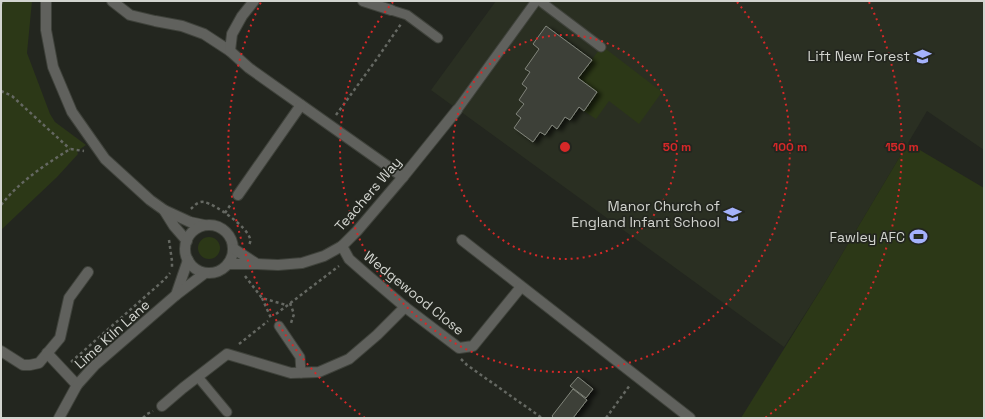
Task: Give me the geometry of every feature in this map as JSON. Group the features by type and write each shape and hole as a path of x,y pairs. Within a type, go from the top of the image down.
{"street":[{"path":"46,1 46,30 53,67 72,112 105,159 150,200 164,210 204,226"},
{"path":"112,1 130,15 182,26 204,34 230,51 249,68 403,177"},
{"path":"230,51 232,34 242,16 254,1"},
{"path":"363,1 391,10"},
{"path":"238,194 301,104"},
{"name":"Teachers Way","path":"228,264 243,260 256,264 278,265 302,263 324,256 342,246 357,231 403,177 457,110"},
{"path":"164,210 174,226 187,241"},
{"path":"204,226 218,226 229,235 233,242 234,249 232,257 228,264 218,272 205,273 198,270 188,260 185,248 187,241 193,231 204,226"},
{"path":"462,240 690,418"},
{"name":"Wedgewood Close","path":"342,246 349,259 405,307 459,348 472,346 521,287"},
{"path":"234,249 243,260"},
{"path":"176,295 188,260"},
{"path":"1,351 23,365 39,363 60,338 69,298 88,272"},
{"name":"Lime Kiln Lane","path":"59,418 78,385 95,365 176,295 205,273"},
{"path":"162,406 227,354 291,373 320,372 349,359 377,335 405,307"},
{"path":"47,353 78,385"}],"lane":[{"path":"457,110 536,1"},
{"path":"540,1 601,47"},
{"path":"391,10 407,15 438,38"},
{"path":"279,326 300,357 301,373"},
{"path":"198,377 227,412"}],"path":[{"path":"329,124 407,15"},
{"path":"1,91 12,96 70,149 89,152"},
{"path":"1,205 8,195 28,177 70,149"},
{"path":"182,218 196,204 202,202 211,205 238,222 247,232 250,240 243,260 246,278 262,298 271,319"},
{"path":"63,369 164,280 171,272 172,261 169,232 174,226"},
{"path":"227,354 286,305 349,259"},
{"path":"262,298 286,305"},
{"path":"286,336 294,314 290,303"},
{"path":"459,348 458,352 461,359 467,365 542,418"},
{"path":"606,418 637,377"}],"shaded area":[{"name":"Manor Church of England Infant School","path":"496,1 984,1 984,150 927,111 823,286 784,347 431,90"}],"green space":[{"path":"1,1 32,1 27,53 50,114 55,122 86,145 77,151 78,154 57,177 1,230"},
{"path":"602,46 662,92 639,124 609,101 596,119 584,111 597,92 578,78"},
{"path":"908,143 984,188 984,418 741,418 823,286"},
{"path":"209,237 217,240 220,248 217,256 209,259 201,256 198,248 201,240"}],"building":[{"path":"546,26 592,60 578,78 597,92 584,111 579,107 570,120 565,117 557,129 552,125 545,135 540,132 533,142 514,128 521,118 516,114 524,104 519,100 527,88 522,84 530,72 525,69 539,49 533,44"},
{"path":"578,377 593,389 586,398 570,386"},
{"path":"573,389 587,400 573,418 554,418 552,416"}],"place":[{"name":"Lift New Forest","path":"923,56"},
{"name":"Manor Church of England Infant School","path":"733,214"},
{"name":"Fawley AFC","path":"918,237"}]}
